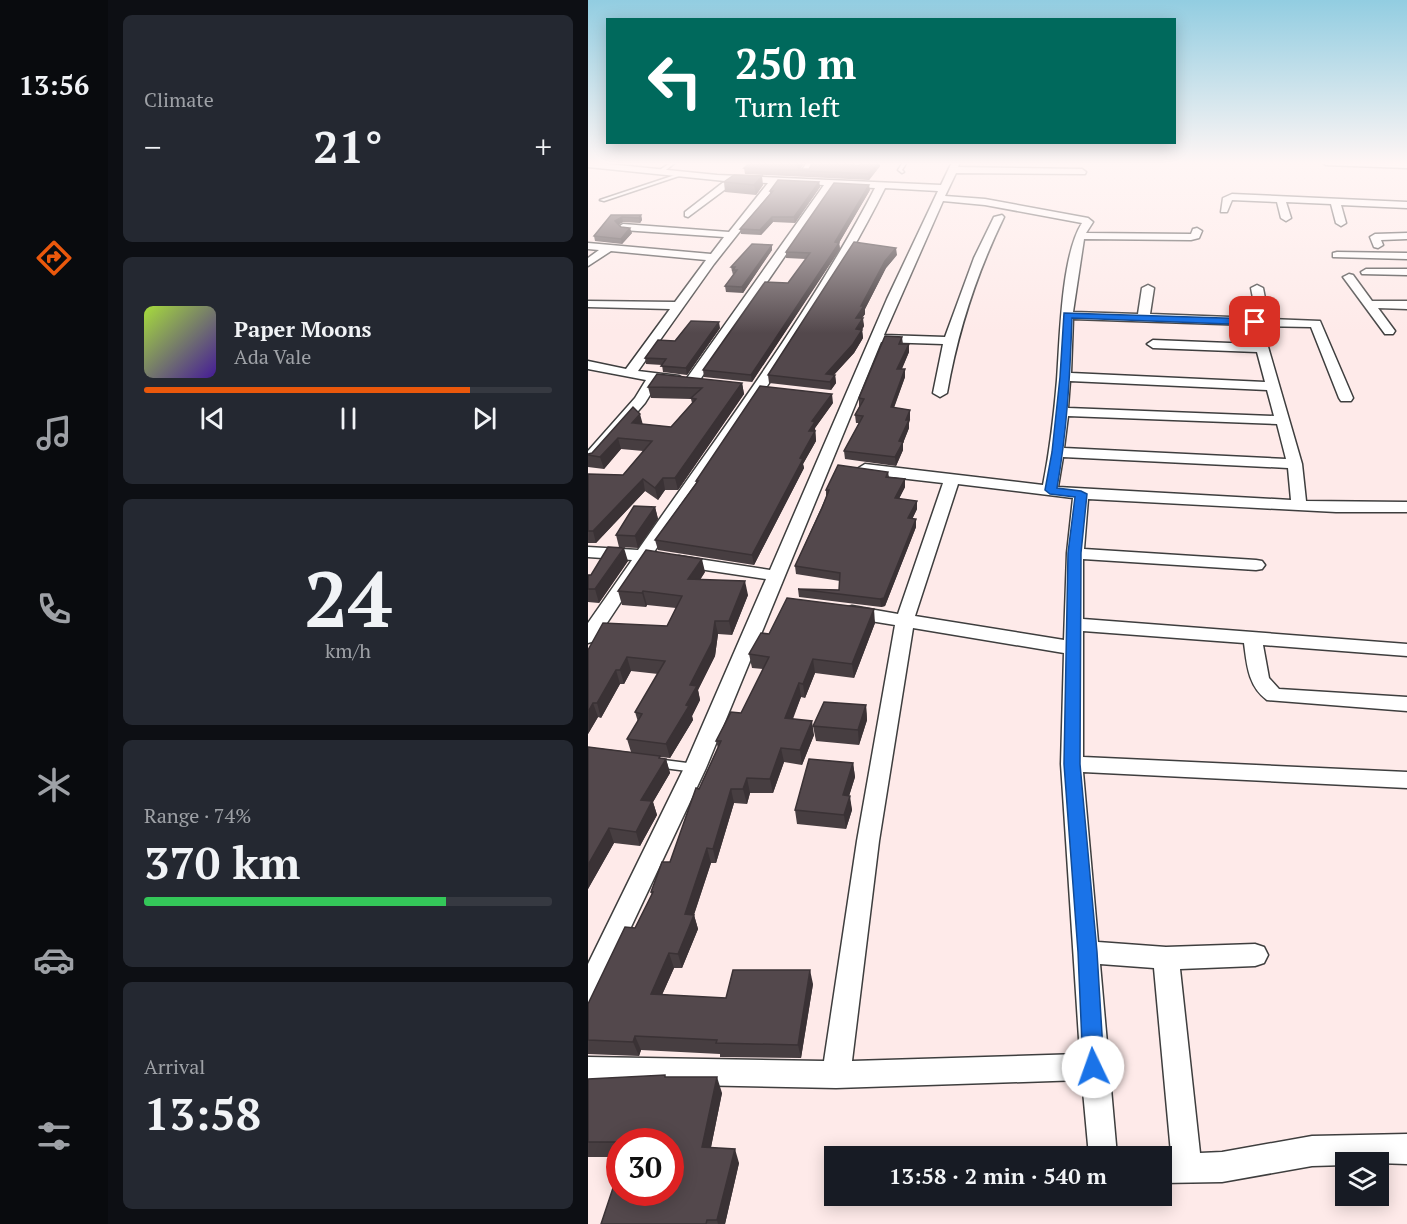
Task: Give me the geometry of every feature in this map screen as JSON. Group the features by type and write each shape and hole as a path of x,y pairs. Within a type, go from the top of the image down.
{"street":[{"path":"629,374 714,257 745,219"},
{"path":"588,365 654,378 698,381 806,219"},
{"path":"588,637 643,555 764,388 864,219"},
{"path":"588,991 695,768 764,600 836,465 845,398 876,338 929,219"},
{"path":"940,393 950,341 979,258 998,219"},
{"path":"1050,490 1058,452 1065,377 1067,315 1079,236 1088,222 1079,219"},
{"path":"1340,219 1341,223"},
{"path":"623,227 732,235"},
{"path":"656,238 665,230"},
{"path":"1079,236 1191,237 1195,236 1197,231"},
{"path":"1378,245 1375,237 1403,236 1407,250"},
{"path":"588,246 714,257"},
{"path":"588,263 608,248"},
{"path":"1337,255 1407,256"},
{"path":"1366,273 1407,272"},
{"path":"1349,277 1389,331"},
{"path":"1143,318 1148,288"},
{"path":"1257,288 1261,302 1259,322 1263,348 1295,464 1299,505"},
{"path":"588,304 678,306"},
{"path":"1368,304 1407,305"},
{"path":"1067,315 1318,325 1346,398"},
{"path":"876,338 950,341"},
{"path":"1153,344 1263,348"},
{"path":"1065,377 1273,386"},
{"path":"588,460 639,400 654,378"},
{"path":"736,386 764,388"},
{"path":"1061,412 1282,420"},
{"path":"1058,452 1295,464"},
{"path":"836,465 951,481 1081,494 1299,505 1407,507"},
{"path":"836,1075 868,841 905,619 951,481"},
{"path":"1081,494 1075,553 1072,764 1088,952 1093,1067 1102,1146"},
{"path":"588,552 643,555 778,576"},
{"path":"1075,553 1256,565"},
{"path":"764,600 788,603"},
{"path":"835,610 905,619 1073,648"},
{"path":"1073,624 1407,650"},
{"path":"1253,638 1260,678 1264,687 1274,696 1407,704"},
{"path":"1072,764 1407,780"},
{"path":"1088,952 1166,958 1255,956"},
{"path":"1166,958 1174,1168 1236,1165 1312,1151 1407,1149"},
{"path":"588,1070 836,1075 1093,1067"}],"lane":[{"path":"646,762 695,768"}],"building":[{"path":"608,219 618,219 615,221 621,227 630,228 621,239 594,236"},
{"path":"749,219 770,219 760,230 740,229"},
{"path":"809,219 849,219 835,242 839,243 751,375 703,370 765,282 788,283 810,253 786,252"},
{"path":"854,242 896,248 885,261 856,318 863,318 856,329 862,330 853,344 826,374 835,375 830,382 768,375"},
{"path":"752,244 772,245 742,287 725,286 737,270 731,267"},
{"path":"691,321 719,322 686,368 661,366 666,359 645,358 658,340 675,341"},
{"path":"885,336 902,337 899,344 909,344 897,369 905,369 891,407 910,410 906,420 909,420 899,441 903,442 895,457 844,451 863,416 855,415 864,399 859,398"},
{"path":"657,374 742,383 675,478 663,478 655,488 643,479 593,531 588,531 588,474 623,475 652,441 618,438 600,457 588,454 592,453 633,407 640,414 632,423 671,427 696,399 691,398 702,388 648,387"},
{"path":"760,386 832,394 812,421 815,422 809,431 815,431 800,458 803,459 752,555 655,540 698,481 696,481"},
{"path":"838,465 888,472 886,477 905,479 895,498 917,501 908,518 916,519 884,598 798,589 839,590 840,573 795,566 822,508 829,490 826,490"},
{"path":"634,506 655,507 635,536 616,535"},
{"path":"608,547 624,548 595,589 588,589 588,575 591,575"},
{"path":"646,550 702,559 688,579 745,581 729,621 715,621 712,642 690,685 697,686 686,705 689,706 666,744 627,739 642,714 635,712 665,661 627,657 620,670 616,670 597,703 593,703 588,712 588,650 603,623 667,626 682,596 643,591 642,593 618,591"},
{"path":"787,598 874,609 852,664 813,659 803,684 799,683 785,718 812,721 800,750 781,748 770,779 747,778 743,789 731,789 713,849 707,848 685,914 694,915 678,954 669,953 651,994 726,998 733,970 810,970 798,1045 716,1043 717,1040 635,1036 633,1042 588,1040 588,1004 625,927 635,928 653,892 651,892 662,862 670,862 696,788 699,789 721,741 716,741 731,712 741,713 769,657 749,654 761,633 769,634"},
{"path":"824,702 866,705 858,730 813,726"},
{"path":"588,747 660,756 659,758 666,759 641,800 652,801 636,832 609,828 588,865"},
{"path":"809,759 853,763 843,795 850,796 844,815 795,810"},
{"path":"665,1075 665,1077 717,1077 702,1147 735,1149 717,1220 707,1220 706,1224 601,1224 607,1206 684,1206 684,1128 606,1128 606,1142 588,1142 588,1079"}],"route":[{"path":"1093,1067 1088,952 1072,764 1075,553 1081,494 1050,490 1058,452 1065,377 1067,315 1255,322"}]}
